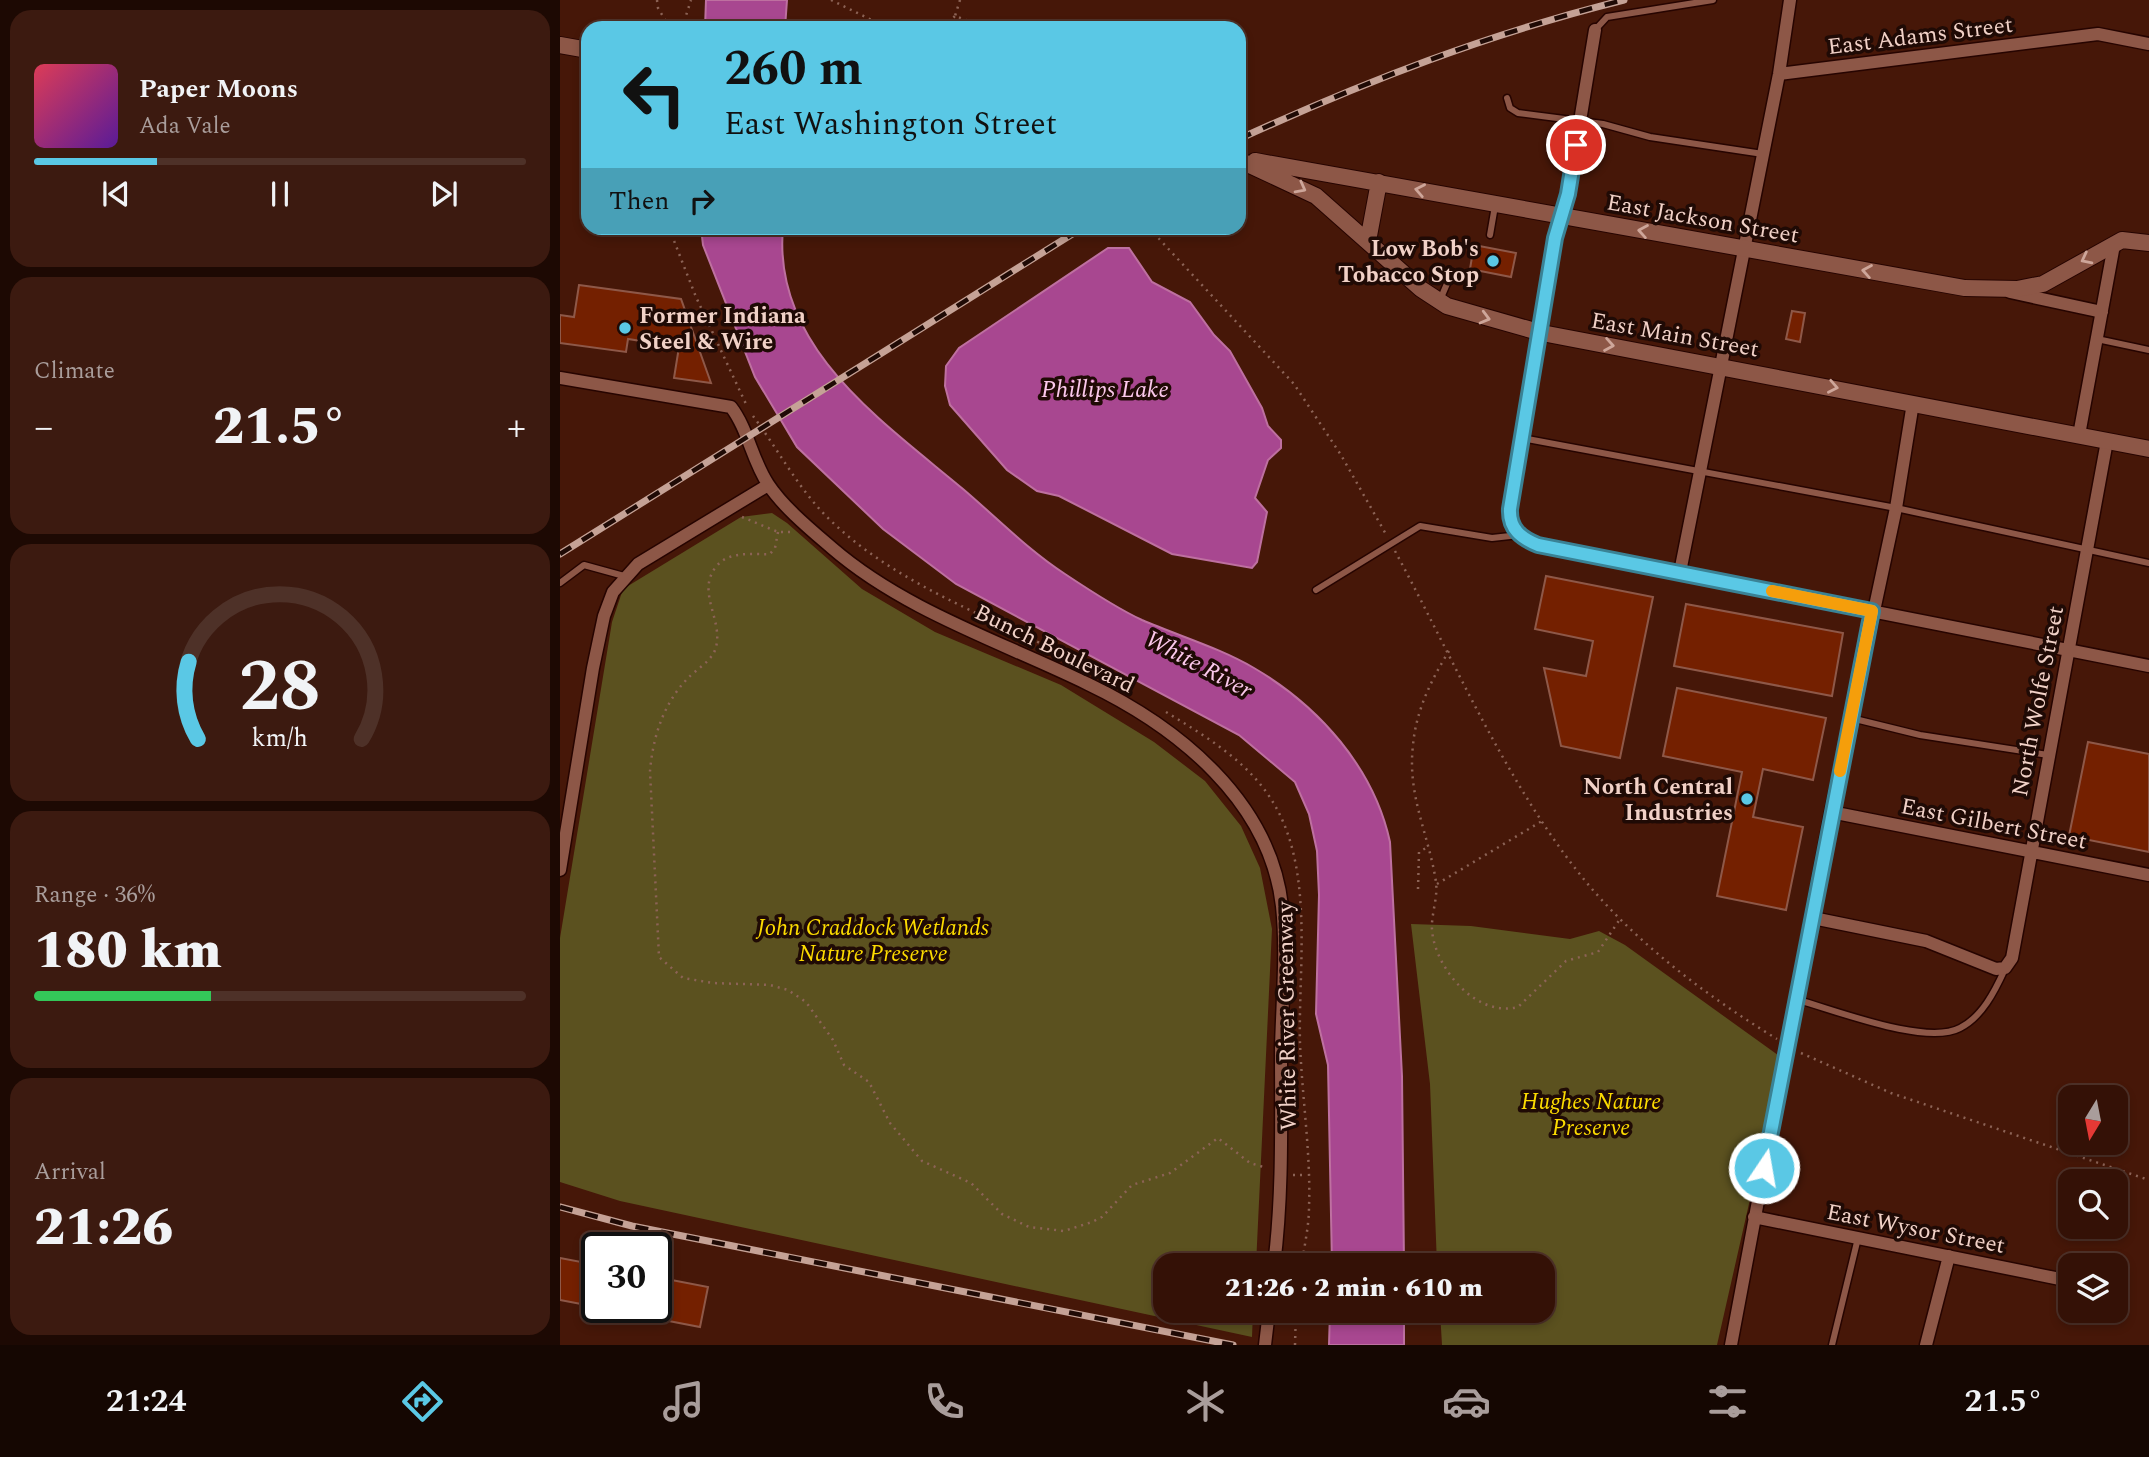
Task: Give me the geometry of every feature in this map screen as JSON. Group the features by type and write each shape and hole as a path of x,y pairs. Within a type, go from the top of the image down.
{"main road":[{"path":"560,45 581,49"},
{"name":"East Jackson Street","path":"1246,161 1379,182 1965,288 2017,289 2043,284 2114,244 2129,239 2149,243"},
{"name":"East Main Street","path":"1246,163 1316,196 1421,289 1460,311 1542,333 1721,365 2149,449"},
{"path":"1368,241 1379,182"}],"street":[{"path":"1680,572 1779,74 1790,0"},
{"path":"1595,30 1510,516 1519,535 1538,545 2149,666"},
{"name":"East Adams Street","path":"1779,74 2098,34 2149,44"},
{"path":"2079,435 2114,244"},
{"path":"1993,289 2102,312"},
{"name":"Bunch Boulevard","path":"560,377 731,407 768,485 848,561 895,593 1091,686 1130,708 1196,755 1238,798 1270,855 1282,904 1279,1172 1275,1253"},
{"path":"1731,1345 1754,1217 1790,1046 1850,718 1896,508 1913,403"},
{"name":"North Wolfe Street","path":"2005,968 2012,958 2107,441"},
{"path":"560,870 604,616 613,592 638,564 768,485"},
{"name":"East Gilbert Street","path":"1832,812 2149,875"},
{"path":"1813,919 1926,941 1989,966 2005,968"},
{"name":"East Wysor Street","path":"1754,1217 2058,1279"},
{"path":"1926,1345 1949,1256"},
{"path":"1265,1345 1268,1323"}],"lane":[{"path":"1595,30 1607,17 1713,0"},
{"path":"1507,98 1510,108 1518,113 1603,124 1650,137 1763,154"},
{"path":"1490,235 1495,204"},
{"path":"1439,301 1452,272"},
{"path":"2097,340 2149,350"},
{"path":"1522,438 1896,508 2149,563"},
{"path":"1316,590 1420,526 1492,538 1519,535"},
{"path":"560,583 584,565 625,576"},
{"path":"1850,718 1920,735 2048,755"},
{"path":"1798,1000 1905,1029 1949,1032 1961,1028 1977,1014 1994,994 2005,968"},
{"path":"1832,1345 1858,1238"}],"path":[{"path":"657,0 658,8 666,21"},
{"path":"684,21 691,0"},
{"path":"831,0 874,21"},
{"path":"950,21 960,0"},
{"path":"954,16 968,21"},
{"path":"672,235 707,321 749,410 825,514 878,559 1115,682"},
{"path":"1156,235 1294,384 1341,455 1510,768 1542,821 1592,888 1620,919 1702,989 1790,1046 1891,1093 2149,1180"},
{"path":"732,506 741,517 778,532 797,533 825,514"},
{"path":"778,532 770,554 736,555 722,560 714,569 707,589 717,645 713,655 686,679 674,696 653,741 650,771 659,957 683,978 713,983 770,985 788,990 806,1002 833,1040 844,1065 869,1082 890,1124 922,1161 971,1183 1002,1214 1029,1227 1064,1231 1092,1222 1102,1217 1132,1185 1170,1173 1218,1138 1250,1163 1279,1172 1307,1175"},
{"path":"1449,651 1427,690 1412,748 1413,785 1436,884 1432,928 1438,955 1446,970 1473,997 1510,1010 1526,1002 1566,961 1598,953 1620,919"},
{"name":"White River Greenway","path":"1160,709 1204,735 1243,765 1271,800 1287,835 1298,884 1302,928 1299,1007 1310,1208 1303,1253"},
{"path":"1436,884 1542,821"},
{"path":"1418,888 1419,852 1426,848"},
{"path":"1295,1345 1296,1323"}],"green space":[{"name":"John Craddock Wetlands Nature Preserve","path":"772,513 862,589 935,632 1061,685 1154,742 1205,781 1241,826 1260,868 1272,929 1257,1253 1153,1253 1153,1316 620,1201 560,1182 560,938 612,622 623,589 741,517"},
{"name":"Hughes Nature Preserve","path":"1411,924 1471,926 1570,939 1599,931 1625,945 1782,1058 1717,1345 1442,1345 1441,1323 1555,1323 1555,1253 1437,1253 1430,1084"},
{"name":"John Craddock Wetlands Nature Preserve","path":"1187,1323 1253,1323 1252,1337"}],"water":[{"path":"706,0 787,0 786,21 705,21"},
{"name":"White River","path":"702,235 783,235 784,271 795,309 814,345 838,378 868,408 1051,565 1132,615 1227,654 1278,683 1321,720 1357,764 1382,815 1390,842 1402,1076 1404,1253 1332,1253 1328,1065 1316,1014 1319,895 1317,851 1309,814 1295,782 1239,735 956,584 883,529 797,447 755,377 703,245"},
{"name":"Phillips Lake","path":"1108,248 1129,248 1152,282 1190,302 1214,335 1230,351 1262,408 1268,426 1281,440 1281,448 1268,460 1255,498 1267,512 1257,562 1252,568 1172,554 1059,496 1037,491 1007,470 950,405 945,386 946,366 959,348"},
{"path":"1330,1323 1404,1323 1404,1345 1329,1345"}],"building":[{"name":"Low Bob's Tobacco Stop","path":"1474,245 1516,253 1511,277 1470,269"},
{"name":"Former Indiana Steel & Wire","path":"579,285 681,299 711,383 674,378 679,347 628,339 626,352 560,343 560,315 574,317"},
{"path":"1792,311 1805,313 1800,342 1786,339"},
{"name":"North Central Industries","path":"1546,576 1653,597 1620,758 1561,746 1544,668 1586,676 1593,641 1535,629"},
{"path":"1686,604 1843,633 1832,696 1674,666"},
{"name":"North Central Industries","path":"1677,688 1826,718 1813,780 1763,769 1753,817 1803,827 1786,910 1717,896 1742,772 1663,756"},
{"path":"2088,742 2149,754 2149,852 2069,836"},
{"path":"560,1258 581,1262 581,1304 560,1300"},
{"path":"672,1280 708,1287 700,1327 672,1322"}],"railway":[{"path":"1246,136 1428,60 1476,43 1624,0"},
{"path":"560,554 1071,235"},
{"path":"560,1207 632,1226 1233,1345"}],"slow traffic":[{"path":"1772,591 1872,611 1840,771"}],"place":[{"name":"Low Bob's Tobacco Stop","path":"1493,261"},
{"name":"Former Indiana Steel & Wire","path":"625,328"},
{"name":"North Central Industries","path":"1747,799"}],"route":[{"path":"1576,145 1568,194 1555,238 1542,333 1534,365 1510,509 1511,523 1515,530 1527,541 1538,545 1872,611 1790,1046 1764,1168"}]}
